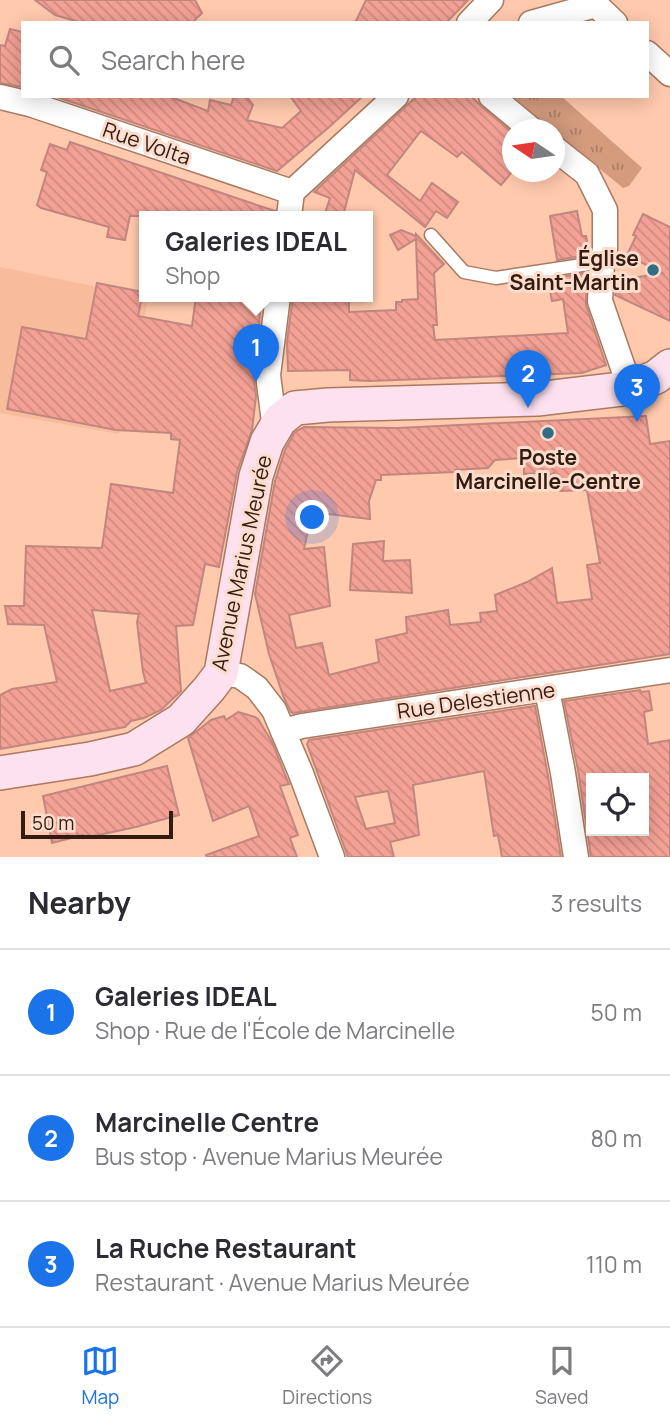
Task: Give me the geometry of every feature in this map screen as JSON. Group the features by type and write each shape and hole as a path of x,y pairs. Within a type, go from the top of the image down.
{"main road":[{"name":"Avenue Marius Meurée","path":"0,773 134,749 181,720 209,689 221,673 256,476 267,442 281,420 295,408 314,405 537,399 656,381"}],"street":[{"path":"471,21 491,0"},
{"path":"541,21 605,8"},
{"path":"649,55 670,74"},
{"name":"Rue Volta","path":"0,97 30,104 290,204"},
{"path":"290,204 394,98"},
{"path":"493,98 519,119"},
{"path":"565,156 587,174 605,211 605,249 600,301 656,381"},
{"path":"275,430 268,375 277,302"},
{"name":"Rue Delestienne","path":"283,731 670,670"},
{"path":"221,673 240,676 257,688 274,710 332,857"},
{"path":"547,690 564,773 576,857"}],"lane":[{"path":"431,235 464,272 496,278 602,262"}],"shaded area":[{"path":"0,267 98,287 139,298 139,302 148,302 119,434 0,413"}],"green space":[{"path":"514,98 563,98 642,168 629,186 623,188 565,140 565,119 540,119"}],"building":[{"path":"35,0 195,0 202,13 194,21 75,21 55,15"},
{"path":"366,0 468,0 448,21 356,21"},
{"path":"10,29 21,32 21,87 0,83 0,45 5,46"},
{"path":"60,98 173,98 208,111 210,100 231,105 233,98 248,98 253,105 247,120 282,128 301,111 291,98 361,98 277,171"},
{"path":"415,98 473,98 502,124 504,182 501,185 462,152 457,157 421,131 387,175 420,201 432,183 458,202 447,218 436,211 425,227 355,170 344,211 326,211 330,198 314,192"},
{"path":"70,142 275,211 139,211 139,216 130,216 125,240 107,237 109,227 37,205 47,172 41,170 50,144 67,150"},
{"path":"577,211 582,236 586,236 588,255 557,260 550,216"},
{"name":"Église Saint-Martin","path":"643,214 670,227 670,321 615,295 621,280 662,273 627,255"},
{"path":"401,230 416,234 444,264 434,273 437,325 433,325 435,340 568,333 563,299 552,301 548,281 587,273 586,305 606,365 582,373 369,381 350,380 350,370 288,371 287,342 292,302 349,302 349,312 396,310 396,302 418,299 416,239 398,250 390,235"},
{"path":"97,283 139,291 141,302 138,316 192,326 195,302 261,302 253,373 256,396 252,430 237,472 219,567 205,564 193,625 176,626 181,691 161,710 131,721 125,727 0,749 0,695 12,689 57,682 44,625 8,624 5,606 24,606 26,546 102,548 111,484 173,493 180,440 171,439 171,433 116,430 7,409 22,327 86,339","holes":["92,610 139,614 137,622 146,683 110,691"]},
{"path":"646,416 650,444 670,441 670,654 291,712 269,654 255,594 275,481 285,450 295,432 304,427 398,428","holes":["524,458 524,474 540,473 538,479 554,473 560,491 587,490 600,563 587,565 592,599 557,603 552,568 495,595 497,611 480,613 481,622 450,625 448,610 406,617 407,633 376,640 379,662 329,675 322,643 296,648 289,615 330,606 324,547 304,549 312,512 370,519 369,501 376,480 381,480 381,475 455,472 488,468 495,460"]},
{"path":"384,541 383,561 410,560 412,593 350,590 353,544"},
{"path":"649,691 652,710 644,712 648,744 670,740 670,857 591,857 588,836 649,836 649,773 586,773 586,824 564,701"},
{"path":"535,706 561,857 502,857 498,835 494,836 484,771 413,785 419,835 390,842 394,857 348,857 307,744 309,740","holes":["388,791 395,823 366,829 355,797"]},
{"path":"238,712 258,719 272,742 289,784 280,786 298,835 290,838 297,857 206,855 259,836 249,806 213,821 188,738 211,720 224,716 226,720"},
{"path":"167,766 179,815 136,827 52,843 43,796"}],"place":[{"name":"Église Saint-Martin","path":"653,270"},
{"name":"Galeries IDEAL","path":"256,382"},
{"name":"Marcinelle Centre","path":"528,408"},
{"name":"La Ruche Restaurant","path":"637,422"},
{"name":"Poste Marcinelle-Centre","path":"548,433"}]}
